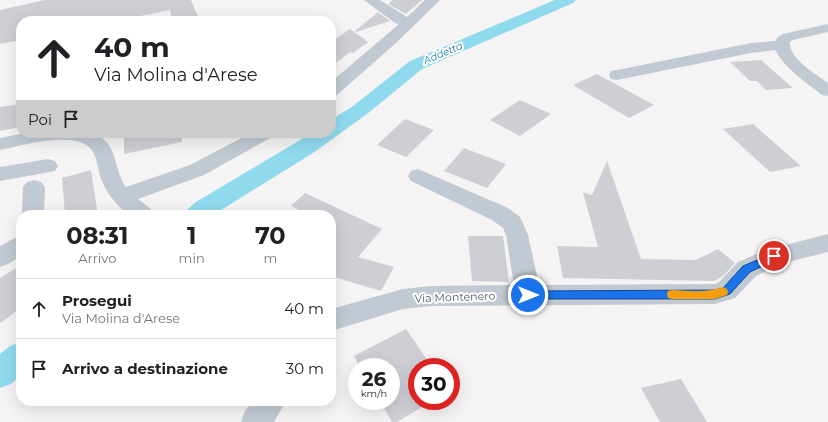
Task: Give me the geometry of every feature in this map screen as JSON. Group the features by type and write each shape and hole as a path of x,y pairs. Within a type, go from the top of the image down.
{"street":[{"path":"371,0 400,20 410,22"},
{"path":"336,87 354,73 433,0"},
{"path":"828,28 788,37 783,40 782,45 784,52 790,61 828,91"},
{"path":"617,76 750,48 782,45"},
{"path":"0,144 33,138"},
{"path":"90,138 102,148 115,187 138,210"},
{"path":"123,196 197,170 255,138"},
{"path":"0,174 48,166"},
{"path":"418,176 500,214 512,223 517,235 528,295"},
{"path":"33,210 34,186"},
{"name":"Via Montenero","path":"336,319 403,299 431,296 715,294 726,291 747,269 774,256 828,243"},
{"path":"0,258 16,249"},
{"path":"256,422 267,406"}],"building":[{"path":"45,0 191,0 198,16 171,16 170,10 140,16 16,16 16,41 0,44 0,10"},
{"path":"393,0 422,0 406,14 388,4"},
{"path":"378,12 390,21 356,32 355,31"},
{"path":"350,29 368,42 353,53 350,52 336,63 336,39"},
{"path":"761,60 793,88 766,90 757,81 750,81 730,62"},
{"path":"597,74 654,105 629,118 573,85"},
{"path":"520,100 551,114 520,136 490,120"},
{"path":"16,105 16,128 0,131 0,107"},
{"path":"405,119 434,130 406,157 377,145"},
{"path":"753,124 801,166 770,172 723,129"},
{"path":"124,138 182,138 182,142 124,154"},
{"path":"464,148 506,164 487,188 444,171"},
{"path":"607,161 641,259 696,260 718,249 735,263 723,276 714,281 563,278 557,246 598,247 583,192 592,195"},
{"path":"91,170 97,210 65,210 62,178"},
{"path":"305,193 382,229 358,257 394,267 381,291 336,278 336,210 299,210 291,206"},
{"path":"468,236 503,236 509,282 472,281"},
{"path":"16,268 16,312 0,323 0,278"},
{"path":"406,329 426,358 408,358 408,410 417,410 397,422 392,422 385,410 400,410 400,358 355,358 354,356"},
{"path":"681,379 707,422 660,422 641,388"}],"waterway":[{"name":"Addetta","path":"336,127 360,110 416,65 568,0"},
{"name":"Addetta","path":"203,210 320,138"},
{"name":"Addetta","path":"0,373 16,360"}],"slow traffic":[{"path":"672,294 700,295 723,292"}],"route":[{"path":"528,295 715,294 726,291 747,269 774,256"}]}
